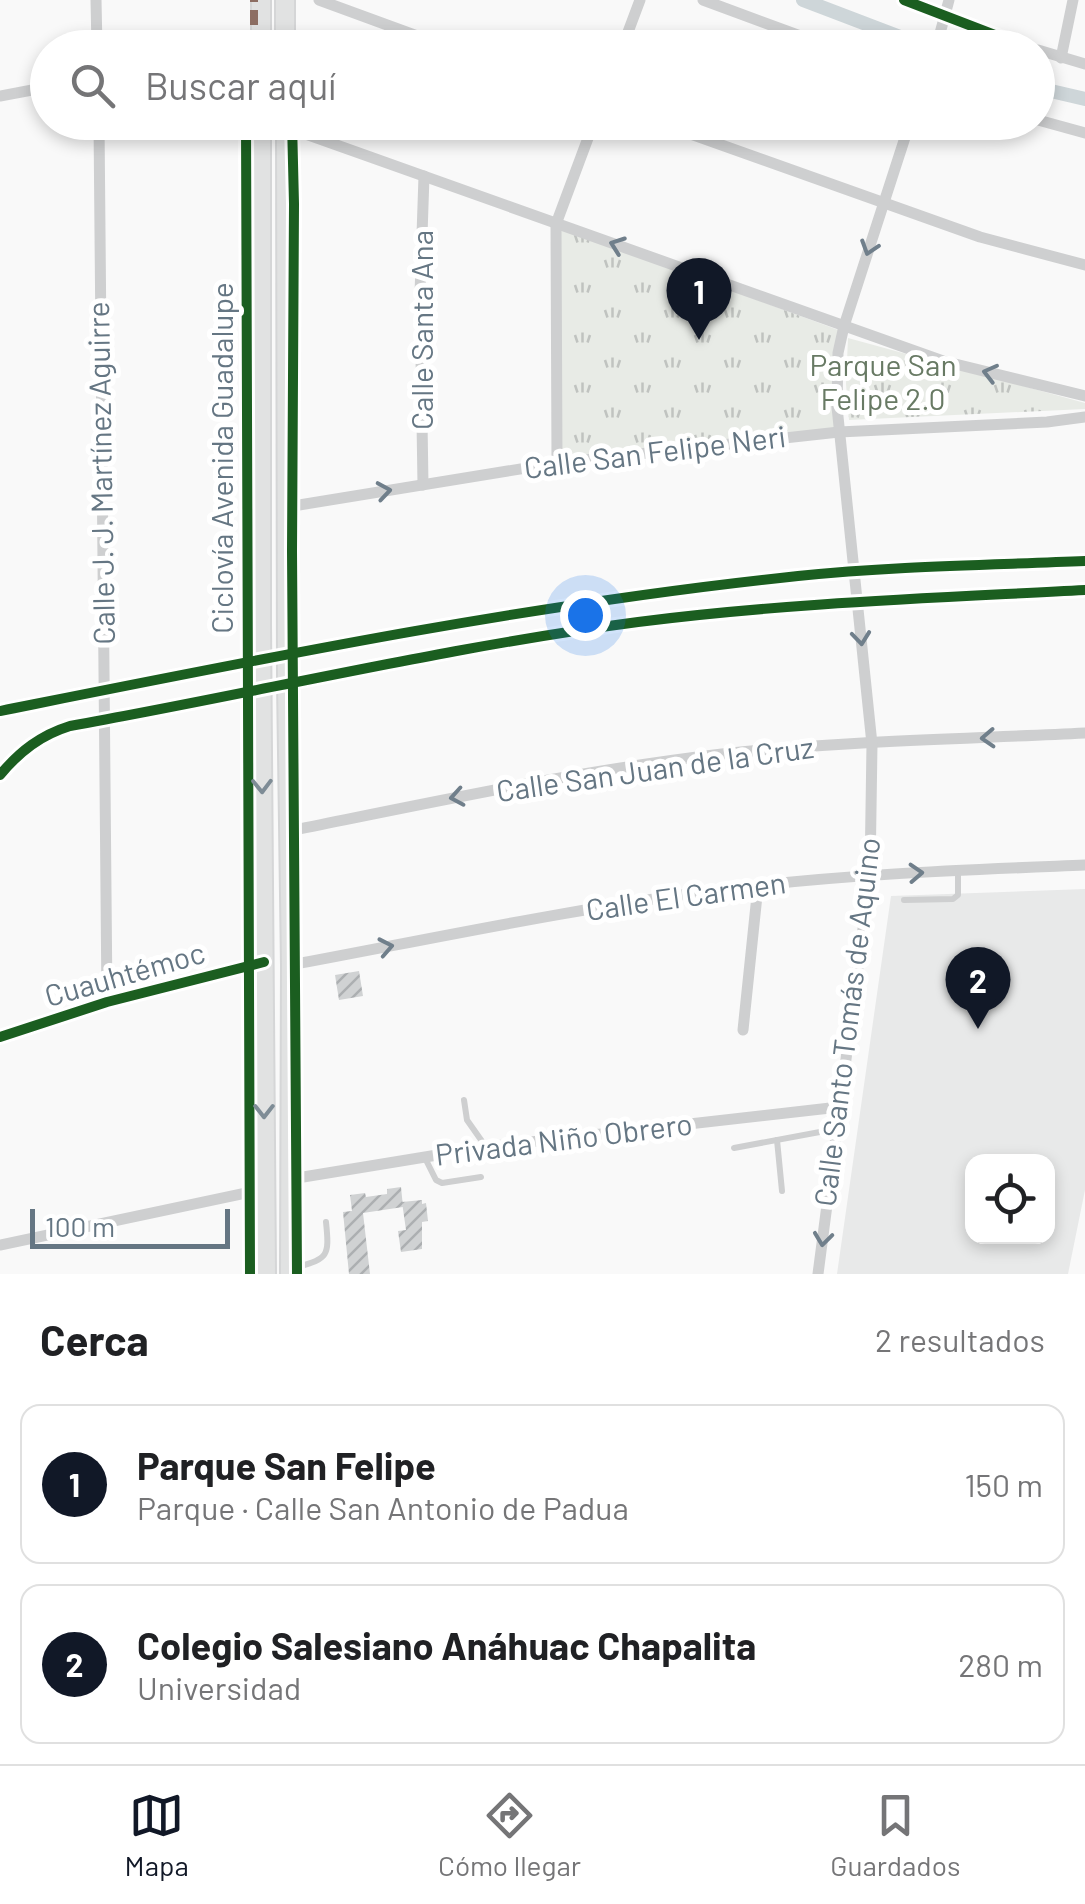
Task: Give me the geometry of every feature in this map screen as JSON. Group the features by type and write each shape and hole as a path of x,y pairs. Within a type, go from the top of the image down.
{"main road":[{"path":"261,0 261,30"},
{"path":"285,0 285,30"},
{"path":"261,140 266,1274"},
{"path":"286,140 290,1272"}],"street":[{"path":"96,0 97,30"},
{"path":"319,0 401,30"},
{"path":"629,30 640,0"},
{"path":"704,0 785,30"},
{"path":"904,0 944,22 970,30"},
{"path":"942,30 949,0"},
{"path":"1061,58 1074,0"},
{"path":"1055,56 1085,64"},
{"path":"0,96 30,90"},
{"path":"1055,125 1085,133"},
{"name":"Calle J. J. Martínez Aguirre","path":"98,140 107,1002"},
{"path":"328,140 943,361 1085,396"},
{"path":"557,463 556,224 587,140"},
{"path":"707,140 980,237 1085,264"},
{"name":"Calle Santo Tomás de Aquino","path":"818,1274 870,875 872,744 839,432 838,352 904,140"},
{"name":"Calle Santa Ana","path":"424,176 420,294 424,484"},
{"name":"Calle San Felipe Neri","path":"288,507 557,463 839,432 1085,418"},
{"path":"0,711 457,623 636,595 801,576 1085,560"},
{"path":"0,775 31,743 70,726 460,650 638,622 802,605 1085,590"},
{"name":"Calle San Juan de la Cruz","path":"289,831 582,774 724,754 1085,732"},
{"name":"Calle El Carmen","path":"291,965 578,911 758,886 870,875 1085,865"},
{"path":"743,1030 758,886"},
{"name":"Cuauhtémoc","path":"0,1037 107,1002 264,962"},
{"name":"Privada Niño Obrero","path":"291,1180 486,1147 838,1107"},
{"path":"0,1245 264,1189"}],"lane":[{"path":"904,900 953,899 958,895 958,871"},
{"path":"464,1100 467,1120 486,1147"},
{"path":"734,1148 836,1129"},
{"path":"777,1140 782,1191"},
{"path":"425,1157 436,1180 442,1183 481,1177"},
{"path":"290,1272 326,1254 326,1222"}],"shaded area":[{"path":"1085,889 1085,1190 1068,1274 837,1274 891,896"}],"green space":[{"path":"559,227 841,331 835,428 562,457"},
{"name":"Parque San Felipe 2.0","path":"848,338 1085,403 1085,409 849,420"}],"building":[{"path":"359,971 363,996 339,1000 335,975"},
{"path":"401,1187 403,1207 363,1213 370,1274 349,1274 343,1212 352,1211 350,1195 387,1194 387,1189"},
{"path":"422,1200 422,1204 426,1203 428,1221 422,1222 422,1249 401,1252 398,1231 406,1230 402,1202"}],"waterway":[{"path":"803,0 882,30"},
{"path":"1055,92 1085,99"}],"marked path":[{"path":"254,0 254,30"}],"cycle path":[{"path":"904,0 982,30"},
{"name":"Ciclovía Avenida Guadalupe","path":"246,140 250,1274"},
{"path":"292,140 297,1274"},
{"path":"0,711 398,634 597,601 834,573 1085,561"},
{"path":"0,775 32,745 70,726 495,644 749,610 1085,590"},
{"path":"0,1037 107,1002 264,962"}],"place":[{"name":"Parque San Felipe","path":"699,340"},
{"name":"Colegio Salesiano Anáhuac Chapalita","path":"978,1029"}]}
